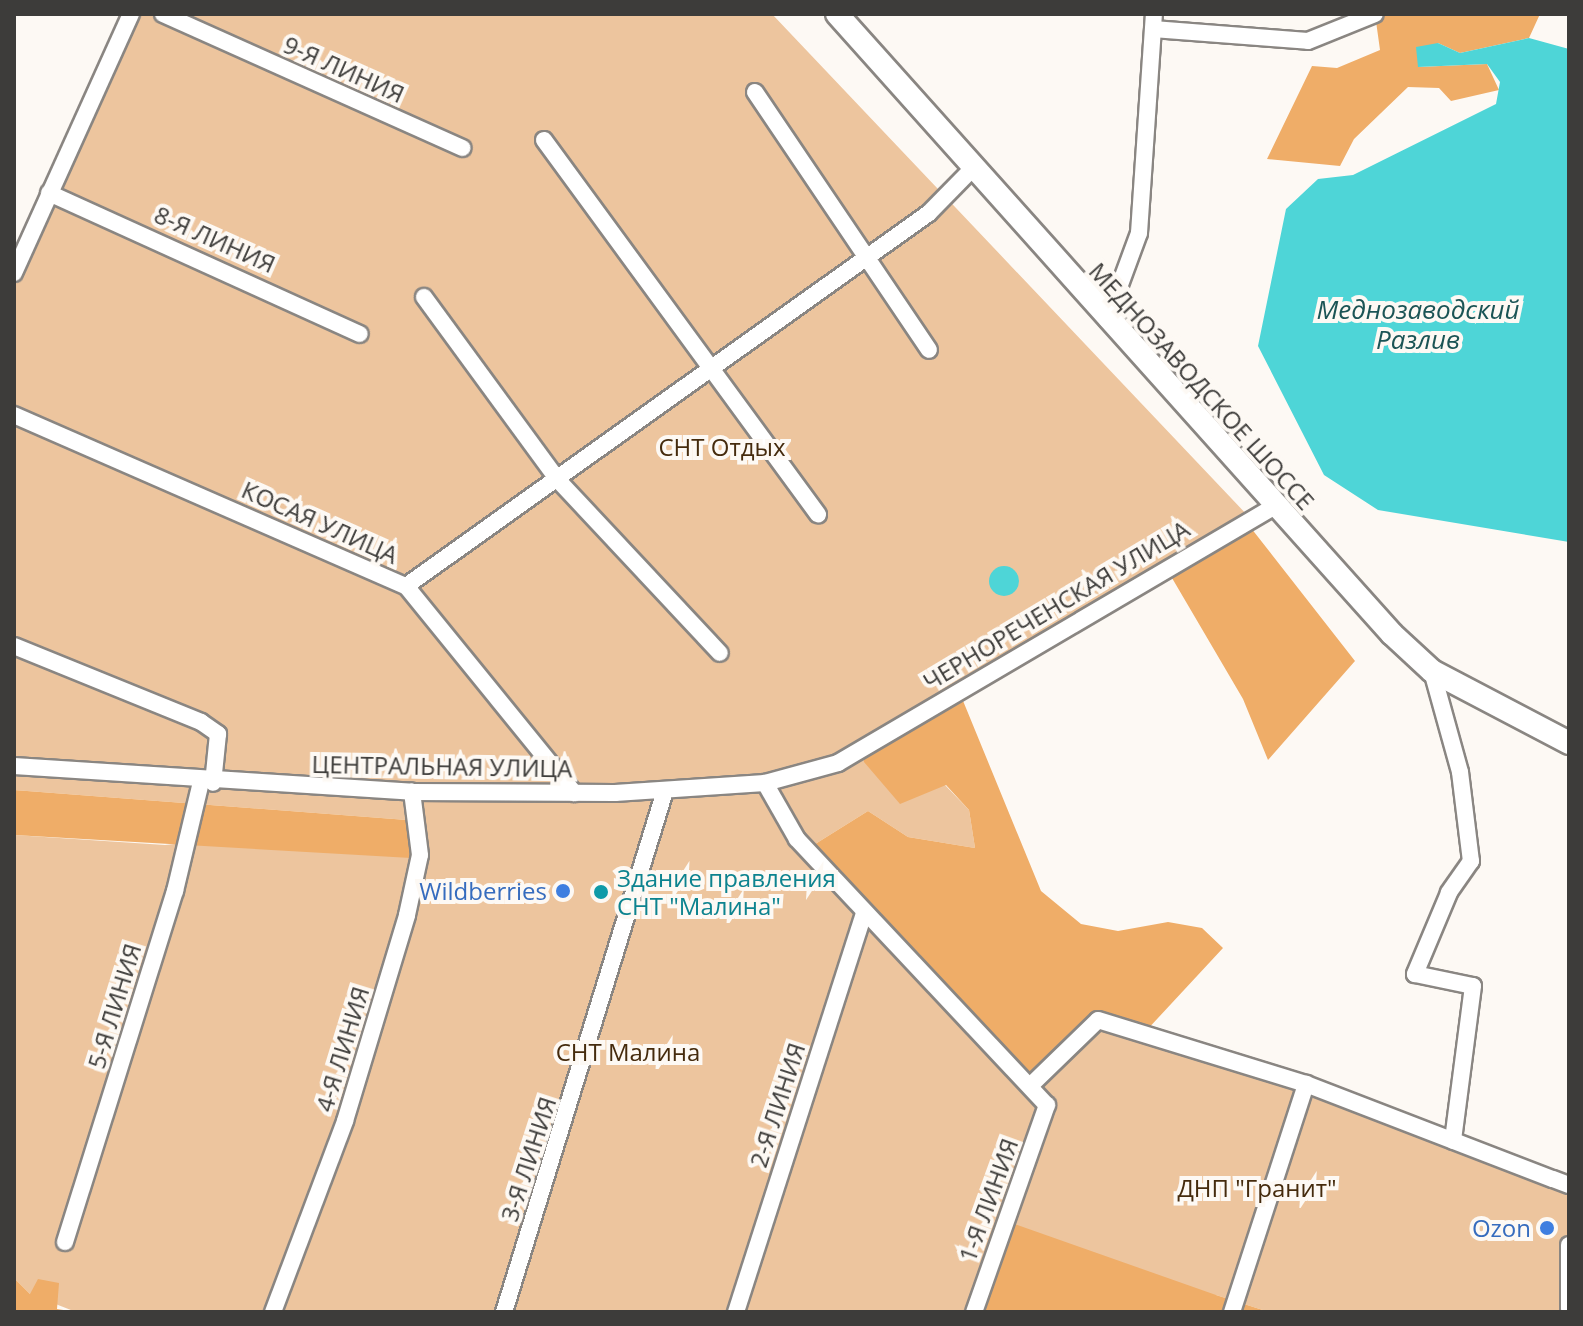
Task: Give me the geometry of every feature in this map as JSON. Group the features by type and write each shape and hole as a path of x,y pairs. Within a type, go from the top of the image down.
{"main road":[{"name":"МЕДНОЗАВОДСКОЕ ШОССЕ","path":"837,14 1275,506 1432,671 1569,743"}],"street":[{"path":"14,273 131,14"},
{"name":"9-Я ЛИНИЯ","path":"163,14 462,148"},
{"path":"1107,320 1139,233 1154,22 1308,41 1375,14"},
{"path":"755,92 929,350"},
{"path":"544,140 818,515"},
{"path":"406,586 929,213 973,168"},
{"name":"8-Я ЛИНИЯ","path":"49,193 360,334"},
{"path":"424,297 557,479 720,653"},
{"name":"КОСАЯ УЛИЦА","path":"14,415 406,586 574,793"},
{"name":"ЧЕРНОРЕЧЕНСКАЯ УЛИЦА","path":"863,748 1275,506"},
{"name":"5-Я ЛИНИЯ","path":"14,646 201,722 218,734 175,891 65,1242"},
{"path":"1432,671 1460,772 1471,861 1449,893 1415,974 1473,986 1453,1141"},
{"name":"ЦЕНТРАЛЬНАЯ УЛИЦА","path":"14,766 207,782 412,792 574,793 665,791 765,783 838,763 863,748"},
{"path":"765,783 797,839 864,913 1031,1085 1098,1020 1306,1084 1558,1181"},
{"name":"3-Я ЛИНИЯ","path":"504,1312 665,791"},
{"name":"4-Я ЛИНИЯ","path":"273,1312 341,1134 407,915 420,855 412,792"},
{"name":"2-Я ЛИНИЯ","path":"736,1312 864,913"},
{"path":"1234,1305 1306,1084"},
{"name":"1-Я ЛИНИЯ","path":"974,1312 1047,1105 1031,1085"},
{"path":"1569,1245 1569,1309"}],"green space":[{"path":"131,14 772,14 1250,518 863,748 945,785 969,810 975,848 908,837 868,811 812,846 1098,1020 1569,1185 1569,1312 1269,1312 1216,1295 974,1312 76,1312 30,1294 14,1278 14,835 165,845 407,820 14,790 14,273"}],"shaded area":[{"path":"1375,14 1540,14 1529,38 1460,53 1438,43 1418,67 1487,64 1499,90 1451,101 1439,88 1408,87 1354,139 1340,166 1267,159 1312,66 1337,68 1380,50"},
{"path":"1251,528 1355,661 1268,760 1243,699 1172,578"},
{"path":"959,691 1041,891 1081,924 1118,931 1168,922 1202,928 1223,948 1145,1032 1098,1020 1032,1083 812,846 868,811 908,837 975,848 969,810 946,785 900,804 864,762 863,748"},
{"path":"14,790 407,820 411,858 14,835"},
{"path":"1006,1221 1216,1295 1269,1312 974,1312"},
{"path":"14,1278 30,1294 38,1279 59,1283 57,1309 76,1312 14,1312"}],"water":[{"name":"Меднозаводский Разлив","path":"1529,38 1569,49 1569,542 1378,510 1324,475 1258,346 1286,209 1318,179 1353,175 1496,104 1500,82 1487,64 1418,67 1416,47 1438,43 1460,53"},
{"path":"1004,566 1015,570 1019,581 1015,592 1004,596 993,592 989,581 993,570"}],"place":[{"name":"Wildberries","path":"563,891"},
{"name":"Здание правления СНТ \"Малина\"","path":"601,892"},
{"name":"Ozon","path":"1547,1228"}],"park label":[{"name":"СНТ Отдых","path":"722,447"},
{"name":"СНТ Малина","path":"628,1052"},
{"name":"ДНП \"Гранит\"","path":"1257,1188"}]}
